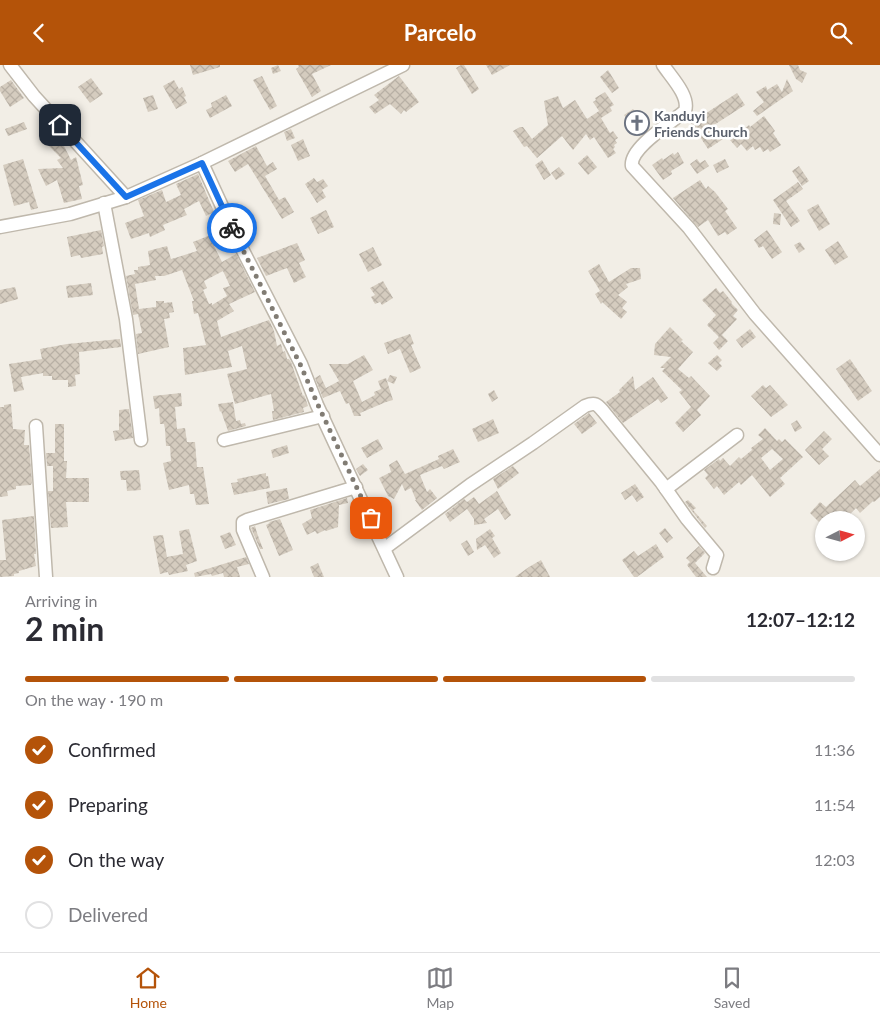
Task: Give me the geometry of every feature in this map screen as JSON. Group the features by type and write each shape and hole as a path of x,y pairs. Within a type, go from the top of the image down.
{"street":[{"path":"10,65 34,96 126,197"},
{"path":"0,227 70,214 126,197 202,163 380,70 403,65"},
{"path":"663,65 685,99 686,111 651,137 635,153 632,157 632,166 689,228 755,314 880,455"},
{"path":"202,163 237,239 300,364 398,577"},
{"path":"104,203 126,319 141,440"},
{"path":"385,548 470,485 592,403 604,411 717,555 713,568"},
{"path":"224,440 322,415"},
{"path":"36,426 46,577"},
{"path":"666,489 737,435"},
{"path":"262,577 243,530 243,523 247,520 356,487"}],"building":[{"path":"190,65 220,65 220,67 193,75"},
{"path":"278,65 281,71 273,74 271,68"},
{"path":"298,65 331,65 312,74 321,91 312,97 296,69 299,67"},
{"path":"464,65 479,89 472,94 456,68"},
{"path":"486,65 510,65 492,75"},
{"path":"789,65 798,65 800,70 807,73 802,83 796,79"},
{"path":"608,70 619,88 612,93 600,77"},
{"path":"262,76 277,106 270,110 253,80"},
{"path":"399,76 419,102 406,112 404,110 401,114 390,104 375,114 369,107 379,100 374,95"},
{"path":"91,78 103,94 90,103 78,87"},
{"path":"787,79 793,91 757,116 753,111 764,102 756,92 766,86 767,90 777,84 782,92"},
{"path":"11,80 24,98 10,107 0,91 0,87"},
{"path":"174,80 179,89 182,87 187,103 176,109 163,86"},
{"path":"605,92 614,105 610,107 612,111 601,118 610,133 613,131 618,138 615,140 617,143 613,149 616,153 608,158 594,137 590,140 586,134 573,150 562,136 537,158 527,146 524,147 513,131 523,127 532,139 548,125 544,101 558,96 563,108 575,100 587,119 599,111 593,102 596,100 595,98"},
{"path":"737,93 745,105 714,125 723,139 708,149 691,123"},
{"path":"153,95 158,109 148,112 143,98"},
{"path":"226,95 232,106 210,118 206,110 212,107 211,103"},
{"name":"Kanduyi Friends Church","path":"633,109 649,128 639,136 624,115"},
{"path":"764,116 775,131 773,133 781,145 770,152 768,149 763,152 760,147 755,150 753,146 747,151 741,144 737,148 730,140"},
{"path":"24,122 27,129 8,136 5,129"},
{"path":"48,129 63,144 71,160 76,157 83,185 79,186 82,199 64,203 57,180 46,186 38,169 63,168 57,160 61,158 40,137"},
{"path":"291,129 295,138 287,141 284,132"},
{"path":"303,139 310,156 298,161 291,145"},
{"path":"256,146 267,166 273,162 277,169 265,176 279,200 285,197 294,212 282,219 248,164 235,172 228,161"},
{"path":"678,152 684,163 671,171 672,174 663,180 652,165 662,158 663,160"},
{"path":"587,155 597,167 588,175 578,163"},
{"path":"23,159 38,208 31,210 29,202 14,206 3,165"},
{"path":"697,159 700,163 705,160 709,166 697,174 690,164"},
{"path":"725,159 729,167 717,173 713,165"},
{"path":"542,160 551,175 544,180 535,165"},
{"path":"799,166 809,181 802,186 792,171"},
{"path":"559,167 565,174 556,180 551,173"},
{"path":"198,174 214,212 206,216 199,201 184,209 187,215 163,225 165,230 150,237 149,233 131,239 125,223 144,216 138,200 162,190 166,202 181,195 176,184"},
{"path":"314,178 317,182 323,179 328,186 322,190 326,197 317,203 305,184"},
{"path":"700,180 706,189 708,186 715,192 728,209 725,211 737,228 727,235 725,232 718,236 708,220 698,227 673,198"},
{"path":"798,182 803,189 786,201 800,221 791,227 773,200"},
{"path":"818,204 830,224 819,231 807,210"},
{"path":"326,210 334,227 318,234 310,218"},
{"path":"774,213 781,214 780,225 773,224"},
{"path":"101,230 104,246 102,247 103,254 81,258 80,255 71,257 67,237"},
{"path":"767,230 782,252 772,259 763,246 759,248 754,240"},
{"path":"213,234 217,245 214,246 222,262 236,254 255,292 229,304 234,311 217,321 221,337 269,320 274,331 277,346 281,344 283,352 285,351 287,359 291,362 306,400 308,406 303,408 304,412 273,420 272,411 274,411 271,394 235,404 227,374 247,369 242,346 228,351 232,367 185,375 183,348 206,345 198,313 194,314 192,301 194,301 182,270 164,276 155,276 156,280 135,284 139,309 156,307 156,301 164,301 164,303 172,302 174,312 169,313 170,318 164,319 169,347 138,354 136,334 142,333 138,314 133,315 126,276 135,274 134,270 138,270 138,267 150,265 148,251 167,246 171,259 197,251 193,242","holes":["223,271 230,286 223,288 227,296 212,305 212,303 209,304 203,290 207,288 204,281"]},
{"path":"838,241 848,257 835,265 825,250"},
{"path":"800,242 805,249 799,253 794,245"},
{"path":"297,243 305,260 299,263 306,277 294,283 287,268 266,276 257,258"},
{"path":"373,247 382,265 368,272 359,254"},
{"path":"599,264 609,282 631,268 640,268 641,279 626,284 628,287 618,295 627,302 622,308 627,312 621,319 602,302 601,304 595,294 600,291 588,271"},
{"path":"383,281 393,298 382,305 380,302 375,304 371,297 375,295 370,288"},
{"path":"91,283 93,295 68,298 66,286"},
{"path":"15,287 18,299 0,304 0,290"},
{"path":"716,288 720,293 723,291 738,310 733,316 737,319 721,336 728,341 719,350 713,343 719,337 707,325 716,315 702,300"},
{"path":"670,327 693,352 678,369 689,378 691,376 710,396 697,410 701,415 683,432 675,423 691,407 679,392 682,390 662,371 665,368 660,368 671,357 654,355 655,344"},
{"path":"750,329 756,337 742,348 736,340"},
{"path":"410,334 414,344 411,345 421,368 410,373 400,349 388,354 384,343"},
{"path":"120,339 121,347 79,352 80,374 75,375 76,386 68,387 68,380 52,380 52,376 43,376 43,373 21,377 24,390 14,392 9,364 42,359 40,349 67,344"},
{"path":"364,355 373,370 353,381 362,402 375,395 374,392 381,389 378,381 386,378 393,400 360,413 361,416 354,416 349,403 346,404 340,391 323,398 315,378 320,375 326,388 339,381 329,364 348,364"},
{"path":"717,355 722,360 719,363 722,366 717,371 708,363"},
{"path":"850,359 872,391 858,401 836,369"},
{"path":"390,375 397,377 394,384 387,381"},
{"path":"633,376 635,390 653,377 668,398 661,403 658,399 623,423 606,402 620,392 619,390"},
{"path":"763,385 766,388 770,385 788,405 771,417 751,396"},
{"path":"494,390 498,398 492,402 488,394"},
{"path":"181,393 182,406 175,407 177,429 185,428 187,442 195,442 197,467 203,467 209,504 196,505 194,494 190,494 189,485 169,490 163,463 171,461 170,446 166,446 164,424 160,424 159,408 155,409 153,396"},
{"path":"233,402 236,421 240,420 241,424 245,423 246,426 228,431 218,404"},
{"path":"11,404 13,429 25,430 24,445 29,445 32,482 31,485 16,486 16,489 7,491 8,496 0,497 0,407"},
{"path":"129,409 133,438 115,441 113,431 119,430 119,410"},
{"path":"589,413 597,423 582,434 574,424"},
{"path":"493,419 499,433 478,442 472,429"},
{"path":"797,420 802,428 795,432 791,424"},
{"path":"55,424 64,424 64,461 67,461 66,478 89,478 89,502 66,502 68,527 51,528 48,491 53,491 53,466 47,466 46,453 55,453"},
{"path":"765,428 777,441 779,439 782,442 785,439 803,457 780,478 785,484 770,497 752,475 741,485 739,482 724,495 717,486 714,489 705,478 708,475 704,470 719,459 720,461 723,458 730,466 739,457 741,459 763,439 758,435","holes":["772,449 783,459 770,470 761,458"]},
{"path":"824,431 832,439 822,449 829,456 819,465 805,450"},
{"path":"378,439 383,449 367,458 361,448"},
{"path":"287,445 289,453 273,458 271,450"},
{"path":"453,449 460,462 444,469 442,466 420,475 427,492 430,489 437,498 422,510 415,500 411,488 405,491 402,484 394,499 388,496 379,478 391,472 389,465 397,460 405,474 439,459 438,456"},
{"path":"363,464 368,470 360,476 356,469"},
{"path":"513,466 519,473 498,489 493,479"},
{"path":"880,469 880,497 862,511 858,511 856,508 853,511 815,511 815,518 810,513 820,502 826,507 855,480 860,486"},
{"path":"139,470 141,490 127,491 126,480 121,480 120,471"},
{"path":"266,473 270,488 234,495 231,483 238,482 237,479"},
{"path":"635,484 644,497 637,502 632,495 625,500 621,493"},
{"path":"287,488 289,499 268,504 266,492"},
{"path":"497,491 511,515 505,520 498,509 484,519 487,523 474,525 474,519 467,509 450,522 445,514 464,499 467,502 474,497 479,504"},
{"path":"347,498 348,503 339,505 338,527 317,534 315,531 307,535 302,524 312,518 310,510"},
{"path":"688,500 696,508 693,510 707,526 705,528 685,502"},
{"path":"34,516 36,554 34,554 36,566 19,571 14,576 0,577 0,560 6,560 2,520"},
{"path":"280,519 293,550 279,556 266,525 269,522"},
{"path":"255,526 263,549 260,549 251,528"},
{"path":"665,528 673,538 667,543 659,533"},
{"path":"189,529 197,561 186,565 188,571 169,575 168,572 160,574 153,536 163,535 167,557 183,554 179,531"},
{"path":"490,529 495,536 492,538 501,553 494,558 485,545 477,550 476,539"},
{"path":"230,532 236,545 225,549 220,536"},
{"path":"467,540 474,552 468,556 461,544"},
{"path":"656,544 664,557 637,577 634,577 622,560 634,551 638,556"},
{"path":"699,546 705,553 695,563 707,577 696,577 687,565 690,562 686,558"},
{"path":"246,557 249,564 237,567 240,577 224,577 223,573 195,577 194,573"},
{"path":"541,560 550,577 515,577 529,567"},
{"path":"318,563 324,577 314,577 310,567"}],"way so far":[{"path":"232,228 300,364 371,518"}],"place":[{"name":"Kanduyi Friends Church","path":"637,123"}],"route":[{"path":"60,125 126,197 202,163 232,228"}]}
